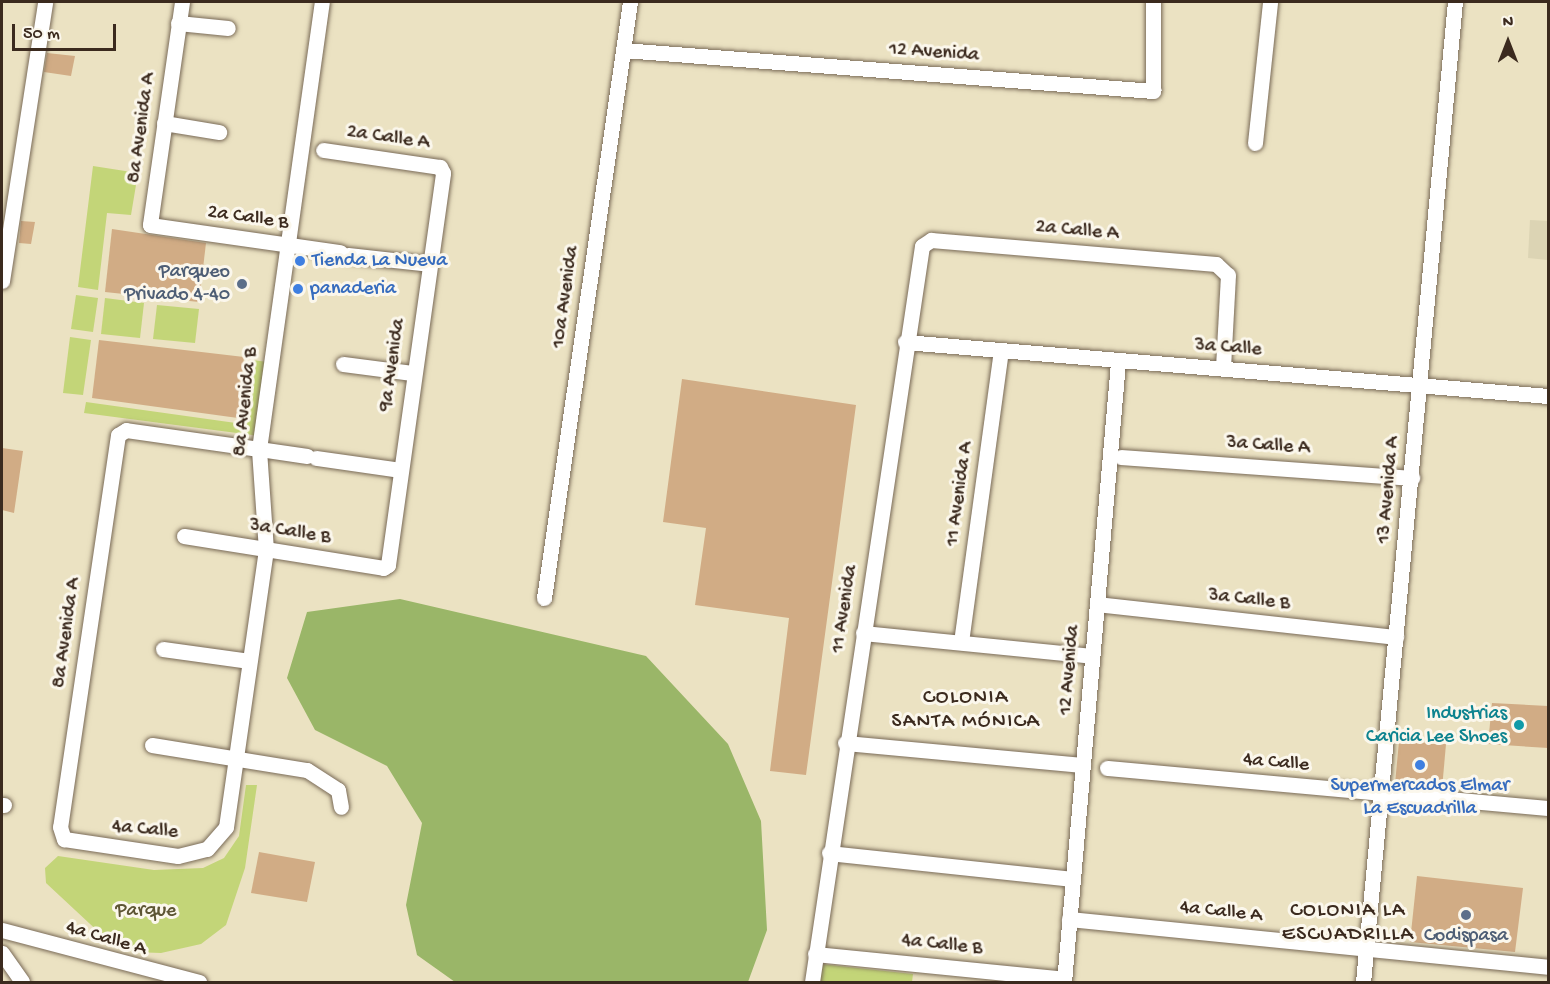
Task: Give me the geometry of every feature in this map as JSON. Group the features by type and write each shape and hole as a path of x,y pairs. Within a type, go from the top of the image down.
{"street":[{"path":"2,281 45,2"},
{"name":"8a Avenida A","path":"150,225 182,2"},
{"name":"8a Avenida B","path":"218,841 226,827 266,550 259,449 322,2"},
{"name":"10a Avenida","path":"544,598 630,2"},
{"name":"12 Avenida","path":"623,50 1153,91 1153,2"},
{"path":"1255,143 1270,2"},
{"name":"13 Avenida A","path":"1363,982 1383,794 1455,2"},
{"path":"178,23 228,28"},
{"path":"164,123 219,132"},
{"name":"2a Calle A","path":"324,150 440,167 443,173"},
{"name":"9a Avenida","path":"388,565 412,373 443,173"},
{"name":"2a Calle B","path":"150,225 429,264"},
{"name":"2a Calle A","path":"924,243 1225,268 1223,368"},
{"name":"11 Avenida","path":"812,982 845,742 905,342 924,243"},
{"name":"3a Calle","path":"905,342 1118,362 1223,368 1548,396"},
{"name":"11 Avenida A","path":"961,642 1001,351"},
{"name":"12 Avenida","path":"1064,981 1118,362"},
{"path":"343,364 412,373"},
{"name":"8a Avenida A","path":"66,840 60,827 121,432 259,449"},
{"path":"259,449 399,470"},
{"name":"3a Calle A","path":"1122,457 1412,478"},
{"name":"3a Calle B","path":"184,536 266,550 388,565"},
{"name":"3a Calle B","path":"1097,604 1396,637"},
{"path":"863,633 1092,656"},
{"path":"162,649 249,661"},
{"path":"845,742 1083,765"},
{"path":"152,745 236,757 317,774 338,790 341,807"},
{"name":"4a Calle","path":"1107,768 1548,808"},
{"name":"4a Calle","path":"66,840 163,856 192,854 218,841"},
{"path":"829,853 1073,879"},
{"name":"4a Calle A","path":"1069,919 1548,967"},
{"name":"4a Calle A","path":"2,930 153,978 199,982"},
{"path":"2,953 22,982"},
{"name":"4a Calle B","path":"815,954 1064,981"}],"shaded area":[{"path":"1530,220 1548,221 1548,260 1528,258"}],"green space":[{"path":"93,166 138,173 131,215 107,213 98,290 78,287"},
{"path":"76,295 98,298 93,332 71,329"},
{"path":"105,298 144,303 140,338 101,334"},
{"path":"157,305 199,309 195,343 153,339"},
{"path":"70,337 91,340 83,395 63,393"},
{"path":"251,360 268,362 259,436 84,413 86,402 243,424"},
{"path":"400,599 646,656 728,744 761,821 767,930 748,982 455,982 417,955 406,905 422,823 387,766 315,730 287,678 307,612"},
{"name":"Parque","path":"246,785 257,785 245,868 226,925 201,944 161,953 133,952 104,937 46,883 45,868 58,856 154,870 203,868 224,858 239,836"},
{"path":"821,964 913,974 912,982 819,982"}],"building":[{"path":"47,53 75,56 71,76 44,72"},
{"path":"21,221 35,222 31,244 19,243"},
{"path":"112,229 206,243 199,302 105,292"},
{"path":"99,340 244,357 238,418 92,398"},
{"path":"682,379 856,405 806,775 770,771 789,618 695,605 706,528 663,522"},
{"path":"2,448 23,451 14,513 2,510"},
{"name":"Industrias Caricia Lee Shoes","path":"1492,703 1548,706 1548,748 1488,744"},
{"name":"Supermercados Elmar La Escuadrilla","path":"1399,741 1446,744 1442,789 1395,784"},
{"path":"259,852 315,862 307,902 251,893"},
{"name":"Codispasa","path":"1417,876 1523,888 1515,952 1410,942"}],"place":[{"name":"Tienda La Nueva","path":"300,261"},
{"name":"Parqueo Privado 4-40","path":"242,284"},
{"name":"panaderia","path":"298,289"},
{"name":"Industrias Caricia Lee Shoes","path":"1519,725"},
{"name":"Supermercados Elmar La Escuadrilla","path":"1420,765"},
{"name":"Codispasa","path":"1466,915"}],"district":[{"name":"COLONIA SANTA MÓNICA","path":"966,711"},
{"name":"COLONIA LA ESCUADRILLA","path":"1348,924"}]}
